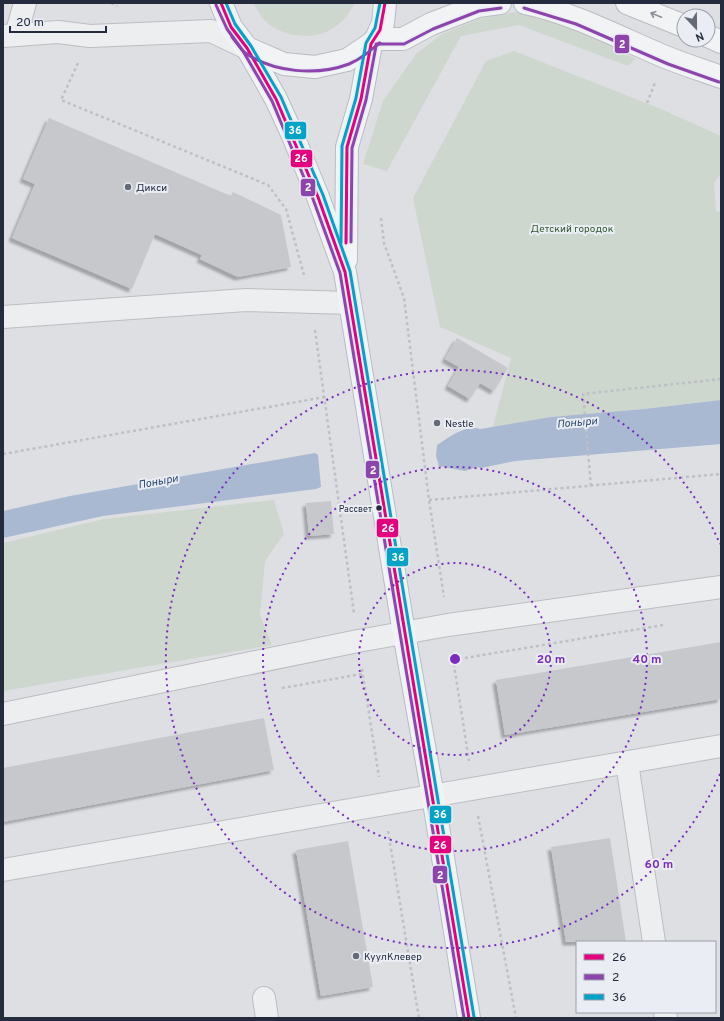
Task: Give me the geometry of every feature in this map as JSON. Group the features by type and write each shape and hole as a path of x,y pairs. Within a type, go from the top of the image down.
{"main road":[{"path":"221,3 231,27 247,48 276,99 318,197 345,272"},
{"path":"385,3 383,23 374,42 361,99 347,147 345,272 469,1018"},
{"path":"247,48 284,64 315,67 347,60 374,42 403,39 430,24 478,6 500,3"},
{"path":"525,3 546,7 578,19 666,57 721,77"},
{"path":"628,3 676,23"}],"street":[{"path":"25,3 10,36 58,32 90,36 211,31 247,48"},
{"path":"3,317 246,300 350,303"},
{"path":"3,714 358,641 448,625 721,587"},
{"path":"3,870 721,746"},
{"path":"627,763 654,941"}],"path":[{"path":"79,60 61,100 268,185 286,209 311,302 358,641"},
{"path":"647,103 653,87"},
{"path":"381,218 384,243 404,298 429,500 473,789 516,1018"},
{"path":"591,486 583,394 721,379"},
{"path":"3,454 325,397"},
{"path":"429,500 721,474"},
{"path":"453,660 666,625"},
{"path":"362,674 419,1018"}],"green space":[{"path":"253,3 355,3 345,18 334,28 322,33 304,36 286,33 269,25 263,19"},
{"path":"520,11 579,27 635,59 628,66 519,25 461,36 387,171 363,164 383,101 416,54 442,34 479,19"},
{"name":"Детский городок","path":"514,51 661,109 721,136 721,174 714,183 716,211 721,212 721,400 644,409 551,417 493,427 511,358 440,327 413,198 486,61"},
{"path":"274,500 284,534 265,561 260,615 272,645 3,691 3,543 104,519"}],"water":[{"name":"Поныри","path":"721,400 721,444 515,461 481,468 477,467 465,471 439,466 436,456 437,445 458,432 469,428 480,429 551,417 644,409"},
{"name":"Поныри","path":"315,453 318,455 321,487 316,489 103,516 3,538 3,511 70,496"}],"building":[{"path":"49,118 231,196 233,192 281,215 291,267 238,277 200,259 202,255 155,234 132,289 12,238 35,184 23,179"},
{"path":"457,338 508,368 494,391 480,383 470,399 448,386 459,367 445,359"},
{"path":"331,501 334,534 309,536 306,503"},
{"path":"721,642 721,699 505,735 496,680"},
{"path":"264,718 274,770 3,822 3,768"},
{"path":"610,838 626,941 566,942 551,847"},
{"path":"348,841 373,987 321,996 296,850"}],"transit line":[{"name":"26","path":"221,3 231,27 247,48 276,99 318,197 345,272 469,1018"},
{"name":"36","path":"226,3 235,24 251,46 281,97 323,195 350,271 474,1017"},
{"name":"36","path":"341,243 342,146 356,98 366,43 375,28 380,3"},
{"name":"26","path":"346,243 347,147 361,99 371,44 380,30 385,3"},
{"name":"2","path":"216,5 227,29 243,51 272,101 313,199 340,273 464,1018"},
{"name":"2","path":"376,44 404,44 433,29 479,11 501,8"},
{"name":"2","path":"524,8 576,24 668,64 719,82"},
{"name":"2","path":"232,37 244,52 256,59 282,68 309,71 336,68 349,64 369,52 379,43"},
{"name":"2","path":"351,242 352,148 366,100 376,46 380,43"}],"place":[{"name":"Дикси","path":"128,187"},
{"name":"Nestle","path":"437,423"},
{"name":"Рассвет","path":"379,508"},
{"name":"КуулКлевер","path":"356,956"}]}
